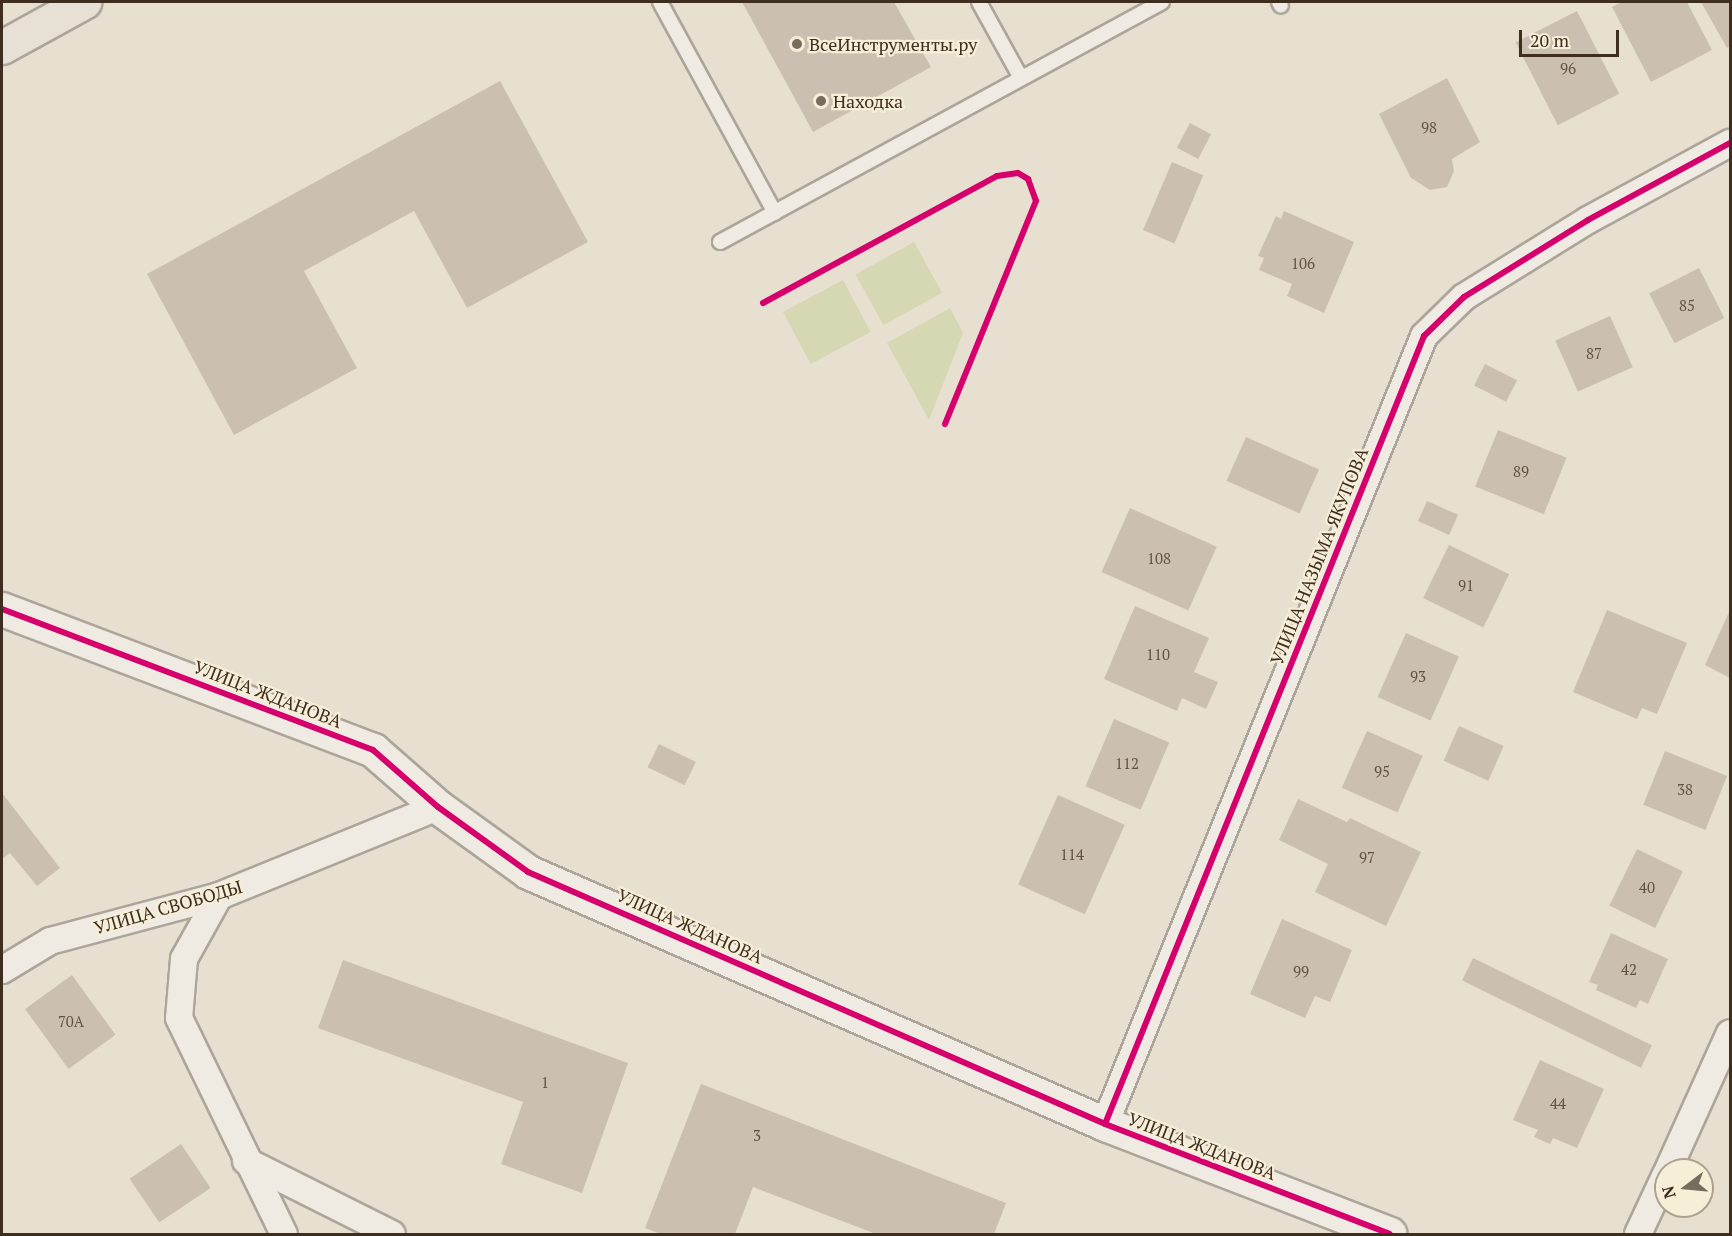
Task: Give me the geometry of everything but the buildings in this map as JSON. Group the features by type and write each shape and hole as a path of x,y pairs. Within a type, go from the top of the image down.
{"main road":[{"path":"2,47 84,2"}],"street":[{"name":"УЛИЦА НАЗЫМА ЯКУПОВА","path":"1105,1124 1424,336 1474,291 1588,220 1731,143"},
{"name":"УЛИЦА ЖДАНОВА","path":"2,609 373,750 438,807 528,872 1105,1124 1390,1234"},
{"name":"УЛИЦА СВОБОДЫ","path":"2,970 50,941 219,896 438,807"},
{"path":"219,896 184,959 179,1017 246,1161 285,1234"},
{"path":"1674,1158 1731,1033"},
{"path":"246,1161 392,1234"},
{"path":"1638,1234 1654,1200"}],"lane":[{"path":"660,2 775,213"},
{"path":"979,2 1021,78"},
{"path":"720,242 1162,2"}],"green space":[{"path":"914,242 942,293 884,325 855,274"},
{"path":"843,280 871,332 811,364 783,312"},
{"path":"950,308 963,333 929,420 887,343"}],"cycle path":[{"path":"1105,1124 1424,336 1464,297 1588,220 1730,143"},
{"path":"763,303 997,176 1018,173 1028,179 1036,201 945,424"},
{"path":"2,609 373,750 438,807 528,872 1105,1124 1390,1234"}],"place":[{"name":"ВсеИнструменты.ру","path":"797,44"},
{"name":"Находка","path":"821,101"}]}
